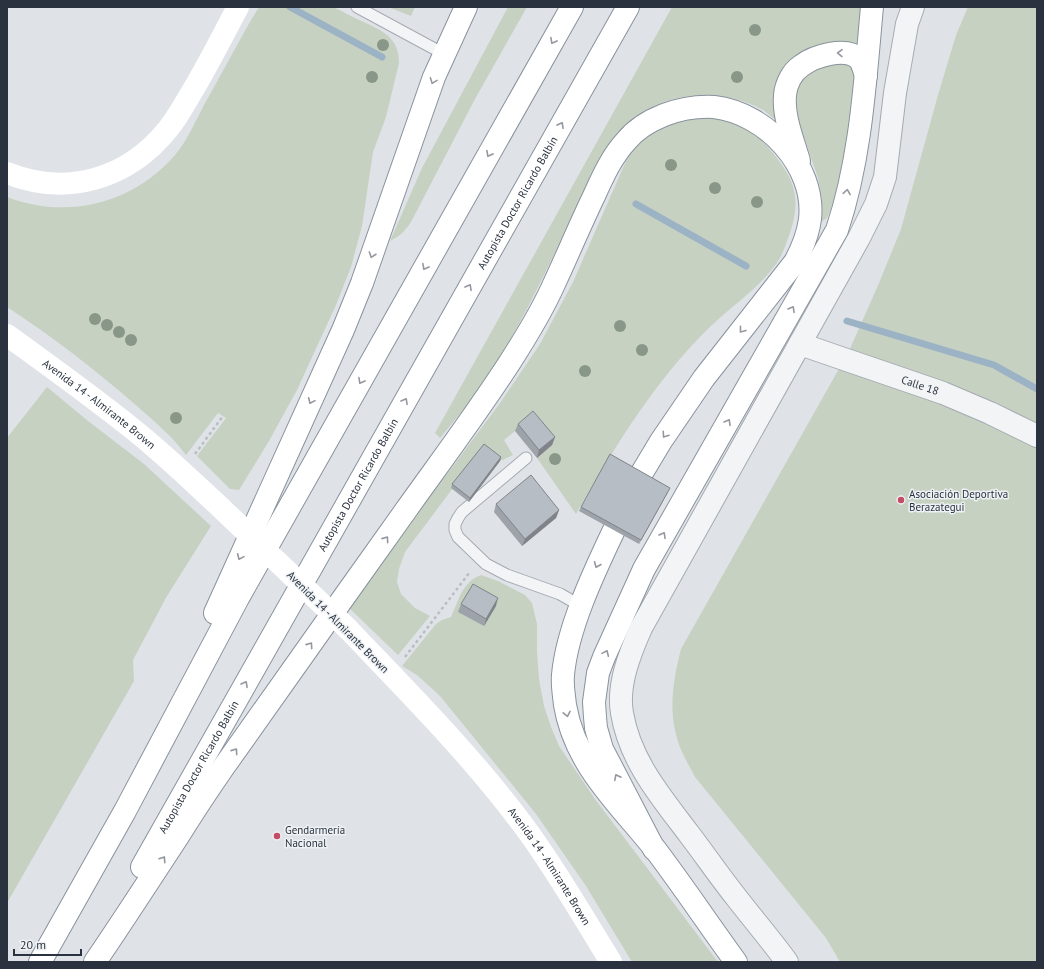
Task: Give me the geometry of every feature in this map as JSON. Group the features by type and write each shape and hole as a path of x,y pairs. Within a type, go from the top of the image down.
{"main road":[{"path":"7,173 36,182 59,184 78,183 98,178 135,160 152,145 172,123 201,76 238,7"},
{"path":"125,811 343,330 362,282 434,78 466,7"},
{"path":"40,962 125,811 238,598 572,7"},
{"name":"Autopista Doctor Ricardo Balbín","path":"88,962 628,7"},
{"path":"654,849 602,749 596,728 594,702 598,673 644,569 837,230 846,203 855,158 863,105 872,7"},
{"path":"640,476 661,441 704,378 795,262 802,249 810,220 810,202 787,114 785,94 790,79 801,66 807,62 824,55 834,53 844,53 858,58 863,66 866,76"},
{"path":"96,962 220,772 510,362 542,308 604,176 617,153 634,132 645,124 671,112 700,107 730,111 758,124 771,134 791,156 800,169 806,184"},
{"name":"Avenida 14 - Almirante Brown","path":"7,335 50,365 135,430 177,466 348,629 471,760 504,801 557,875 611,962"},
{"path":"614,530 597,565 570,640 563,675 563,691 570,725 574,739 594,774 654,849 736,962"}],"street":[{"path":"787,962 653,787 640,765 631,745 622,713 621,699 626,672 634,643 641,628 859,238 876,204 885,177 896,86 907,24 913,7"},
{"name":"Calle 18","path":"800,344 943,393 990,413 1037,436"}],"lane":[{"path":"357,7 444,54"},
{"path":"526,458 462,512 458,518 455,530 458,537 486,564 508,575 555,592 581,606"}],"path":[{"path":"193,456 223,416"},
{"path":"401,662 480,559"}],"green space":[{"path":"313,6 331,7 336,9 385,33 395,45 399,63 386,117 373,152 362,226 351,267 336,305 297,390 269,441 239,490 230,489 197,456 226,418 218,413 186,455 164,430 107,380 58,342 7,307 7,197 30,204 53,207 75,207 98,203 119,196 158,172 175,155 191,131 259,7"},
{"path":"388,7 415,7 411,16"},
{"path":"508,7 527,7 475,99 411,222 402,233 390,241 422,168"},
{"path":"672,7 863,7 860,47 814,48 780,124 763,110 749,103 718,96 702,95 670,100 655,105 641,113 623,129 606,148 531,302 489,375 440,438 435,433"},
{"name":"Asociación Deportiva Berazategui","path":"968,7 1037,7 1037,962 840,962 826,938 695,777 677,739 673,714 673,688 681,649 849,351 879,283 901,229 956,35"},
{"path":"839,60 853,66 858,93 837,193 827,218 821,222 822,198 818,178 806,143 793,113 800,75"},
{"path":"704,116 727,121 747,130 764,143 786,171 794,190 795,209 791,230 780,258 759,284 706,331 689,348 669,372 643,406 597,477 576,514 537,458 552,445 515,431 504,440 513,455 500,461 483,448 405,552 399,569 397,582 401,594 415,608 430,616 398,655 348,607 500,403 540,344 573,282 626,161 634,149 649,133 660,125 676,120"},
{"path":"47,387 144,464 211,526 167,596 133,660 134,681 7,903 7,438"},
{"path":"481,575 498,581 525,595 532,603 537,624 539,679 544,706 559,746 595,799 718,962 632,962 586,886 536,814 440,696 417,675 402,666 436,624 451,617 465,587 469,582"}],"building":[{"path":"533,411 555,437 539,450 518,424"},
{"path":"484,444 501,457 470,498 452,484"},
{"path":"610,454 670,488 641,540 581,507"},
{"path":"531,475 559,510 525,539 496,504"},
{"path":"473,584 498,598 486,619 461,604"}],"waterway":[{"path":"290,7 382,57"},
{"path":"636,204 746,266"},
{"path":"847,321 994,365 1037,389"}],"place":[{"name":"Asociación Deportiva Berazategui","path":"901,500"},
{"name":"Gendarmería Nacional","path":"277,836"}]}
